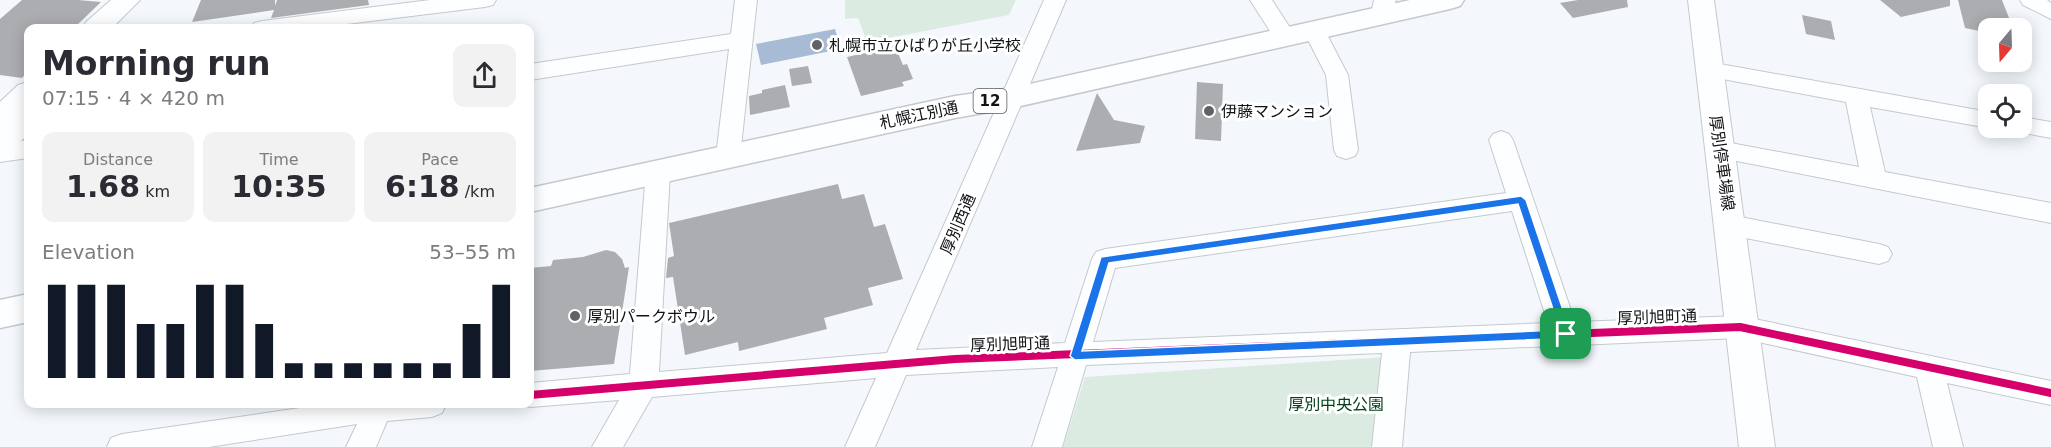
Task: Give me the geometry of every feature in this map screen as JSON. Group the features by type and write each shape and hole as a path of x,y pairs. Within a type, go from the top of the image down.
{"highway":[{"name":"札幌江別通","path":"534,200 728,156 954,107 1012,98 1285,37 1384,7 1450,0"},
{"path":"0,314 24,309"}],"main road":[{"path":"100,24 127,0"},
{"path":"123,24 148,0"},
{"name":"厚別停車場線","path":"1701,0 1730,225 1740,327 1757,447"},
{"path":"0,119 24,96"},
{"path":"0,144 24,121"}],"street":[{"path":"291,24 448,2 485,0"},
{"path":"728,156 746,0"},
{"name":"厚別西通","path":"860,447 1055,0"},
{"path":"1261,0 1285,37"},
{"path":"2031,0 2051,12"},
{"path":"444,24 448,2"},
{"path":"1314,30 1337,75 1346,150"},
{"path":"534,71 741,40"},
{"path":"1709,70 1978,118"},
{"path":"1856,97 1874,180"},
{"path":"2032,127 2051,130"},
{"path":"1501,140 1566,334"},
{"path":"0,153 24,150"},
{"path":"1720,150 2050,215"},
{"path":"607,447 644,384 658,172"},
{"path":"1047,447 1105,259 1521,200"},
{"path":"1730,225 1879,254"},
{"name":"厚別旭町通","path":"534,394 898,362 1740,327 2051,393"},
{"path":"1387,447 1397,342"},
{"path":"1929,366 1948,447"},
{"path":"122,447 364,408"},
{"path":"361,447 370,430 376,408"}],"green space":[{"path":"845,0 1016,0 1009,15 867,42 858,18 845,19"},
{"name":"厚別中央公園","path":"1386,357 1377,447 1063,447 1085,377"}],"water":[{"path":"835,29 841,49 761,65 756,44"}],"building":[{"path":"22,0 101,2 78,24 24,24 24,76 22,78 0,75 0,19"},
{"path":"201,0 275,0 275,6 277,0 368,0 369,5 271,18 274,10 192,22"},
{"path":"1578,0 1627,0 1628,7 1573,18 1560,3"},
{"path":"1880,0 1950,0 1950,6 1901,17"},
{"path":"1958,0 2002,0 2009,18 1978,18 1978,31 1965,28"},
{"path":"1802,15 1831,21 1835,40 1806,34"},
{"path":"895,46 903,65 907,64 913,79 902,82 904,86 861,96 847,57"},
{"path":"808,66 812,83 792,86 789,69"},
{"name":"伊藤マンション","path":"1197,82 1223,84 1221,141 1195,139"},
{"path":"785,85 790,107 750,115 749,96 762,93 762,90"},
{"path":"1097,93 1114,120 1145,126 1140,143 1076,151"},
{"path":"838,184 842,199 864,194 874,227 885,224 903,279 868,288 873,305 824,318 827,329 739,351 738,342 685,355 673,277 666,278 668,258 674,256 669,223"},
{"name":"厚別パークボウル","path":"606,250 615,252 622,259 625,268 629,267 614,364 534,371 534,268 551,266 553,260 583,257"}],"cycle path":[{"path":"534,395 955,359 1740,327 2051,393"}],"place":[{"name":"札幌市立ひばりが丘小学校","path":"817,45"},
{"name":"伊藤マンション","path":"1209,111"},
{"name":"厚別パークボウル","path":"575,316"}],"route":[{"path":"1521,200 1566,334 1229,349 1075,356 1105,259 1521,200"}]}
